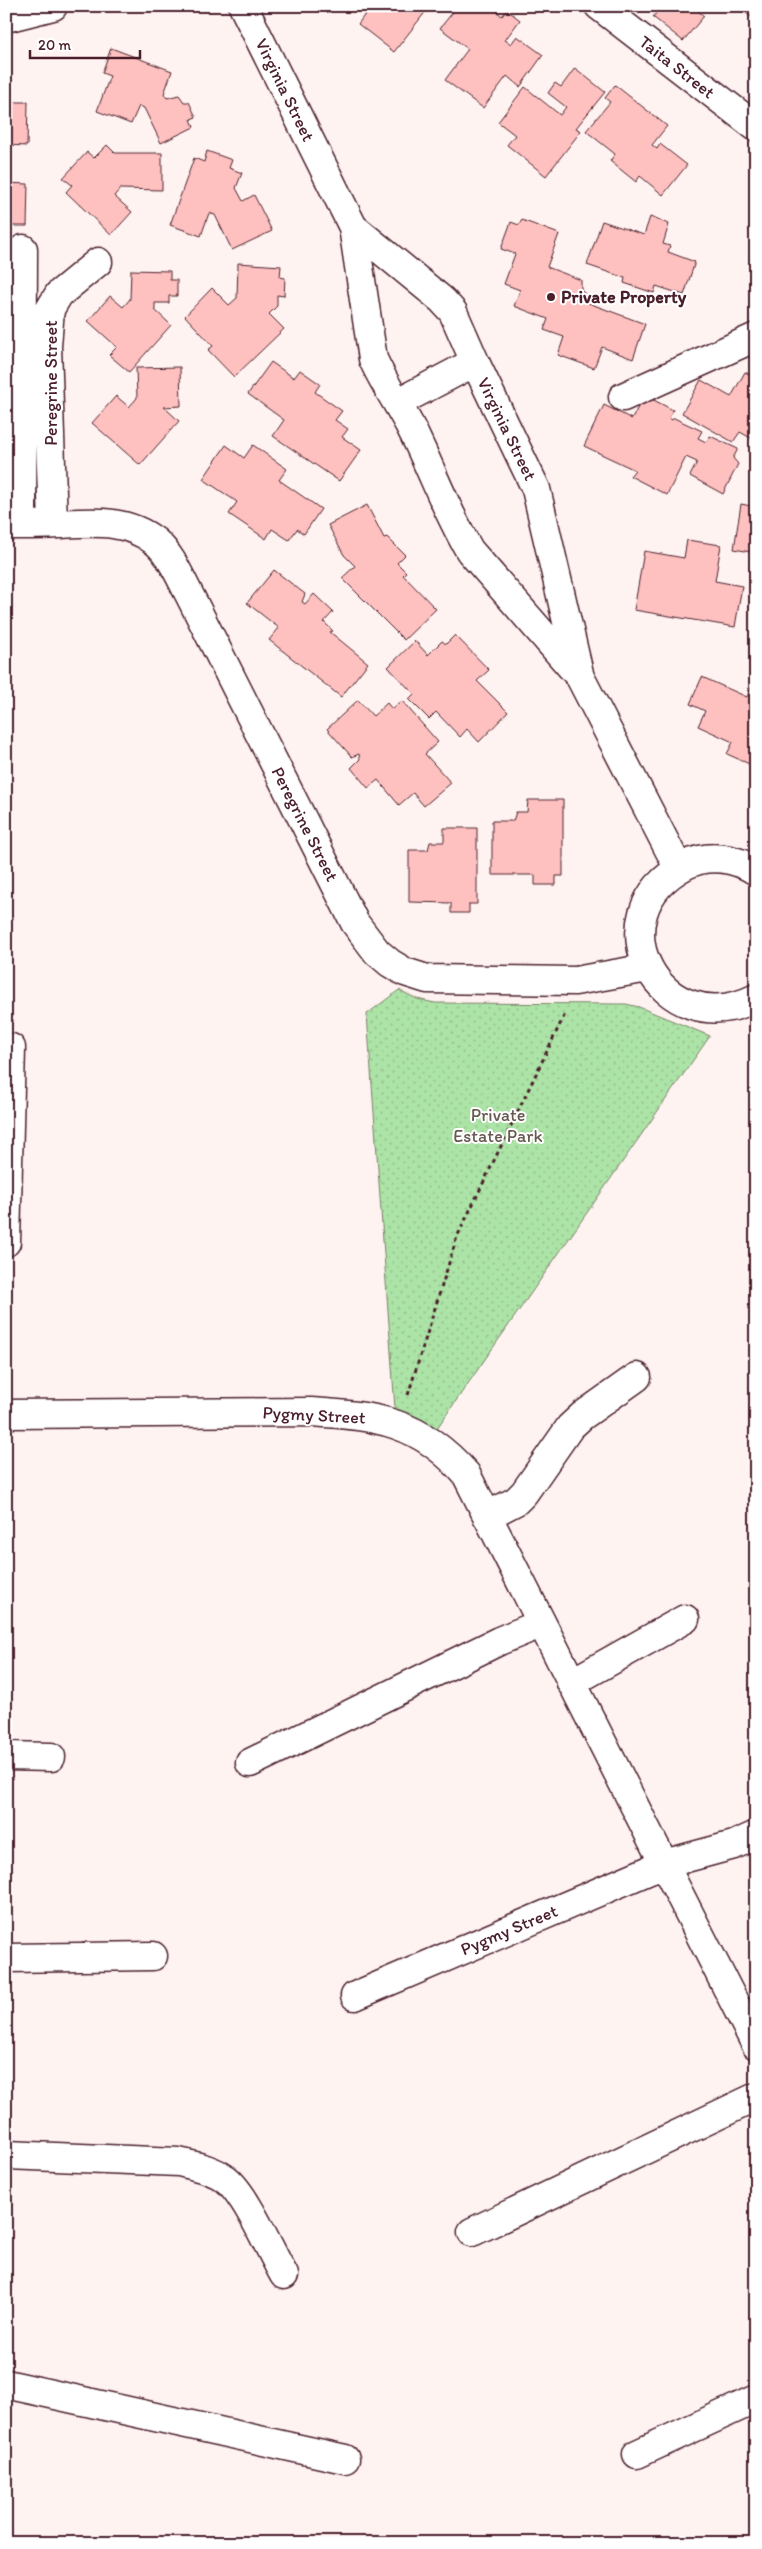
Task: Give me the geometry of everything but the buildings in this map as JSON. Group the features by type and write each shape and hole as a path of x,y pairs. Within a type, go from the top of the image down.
{"street":[{"path":"6,18 53,6"},
{"name":"Virginia Street","path":"243,6 353,227 373,359 378,371 398,402 458,530 470,551 580,677 679,869"},
{"name":"Taita Street","path":"599,6 756,127"},
{"name":"Virginia Street","path":"353,227 442,300 453,312 536,489 580,677"},
{"name":"Peregrine Street","path":"23,249 14,525 95,521 126,526 156,543 173,563 355,923 377,952 405,972 427,979 575,981 648,968"},
{"name":"Peregrine Street","path":"53,524 47,346 50,309 59,294 98,262"},
{"path":"624,397 756,337"},
{"path":"398,402 475,362"},
{"path":"756,871 744,864 719,858 693,862 669,874 652,892 642,917 640,943 648,968 663,988 685,1003 711,1010 738,1007 756,998"},
{"path":"6,1242 11,1048"},
{"path":"487,1516 516,1501 524,1493 570,1427 582,1416 637,1377"},
{"name":"Pygmy Street","path":"6,1414 311,1412 360,1415 416,1431 452,1458 466,1474 540,1624 756,2045"},
{"path":"571,1683 685,1619"},
{"path":"250,1763 499,1641 540,1624"},
{"path":"6,1756 51,1757"},
{"path":"664,1864 734,1846 756,1835"},
{"name":"Pygmy Street","path":"355,1996 664,1864"},
{"path":"6,1958 153,1956"},
{"path":"472,2232 756,2097"},
{"path":"6,2155 179,2162 199,2166 217,2174 239,2192 284,2275"},
{"path":"6,2384 344,2459"},
{"path":"637,2454 756,2399"}],"path":[{"path":"400,1425 457,1237 568,1009 575,981"}],"green space":[{"name":"Private Estate Park","path":"399,990 417,999 435,1003 626,1004 639,1007 710,1036 435,1431 395,1409 367,1014"}],"place":[{"name":"Private Property","path":"551,297"}]}
